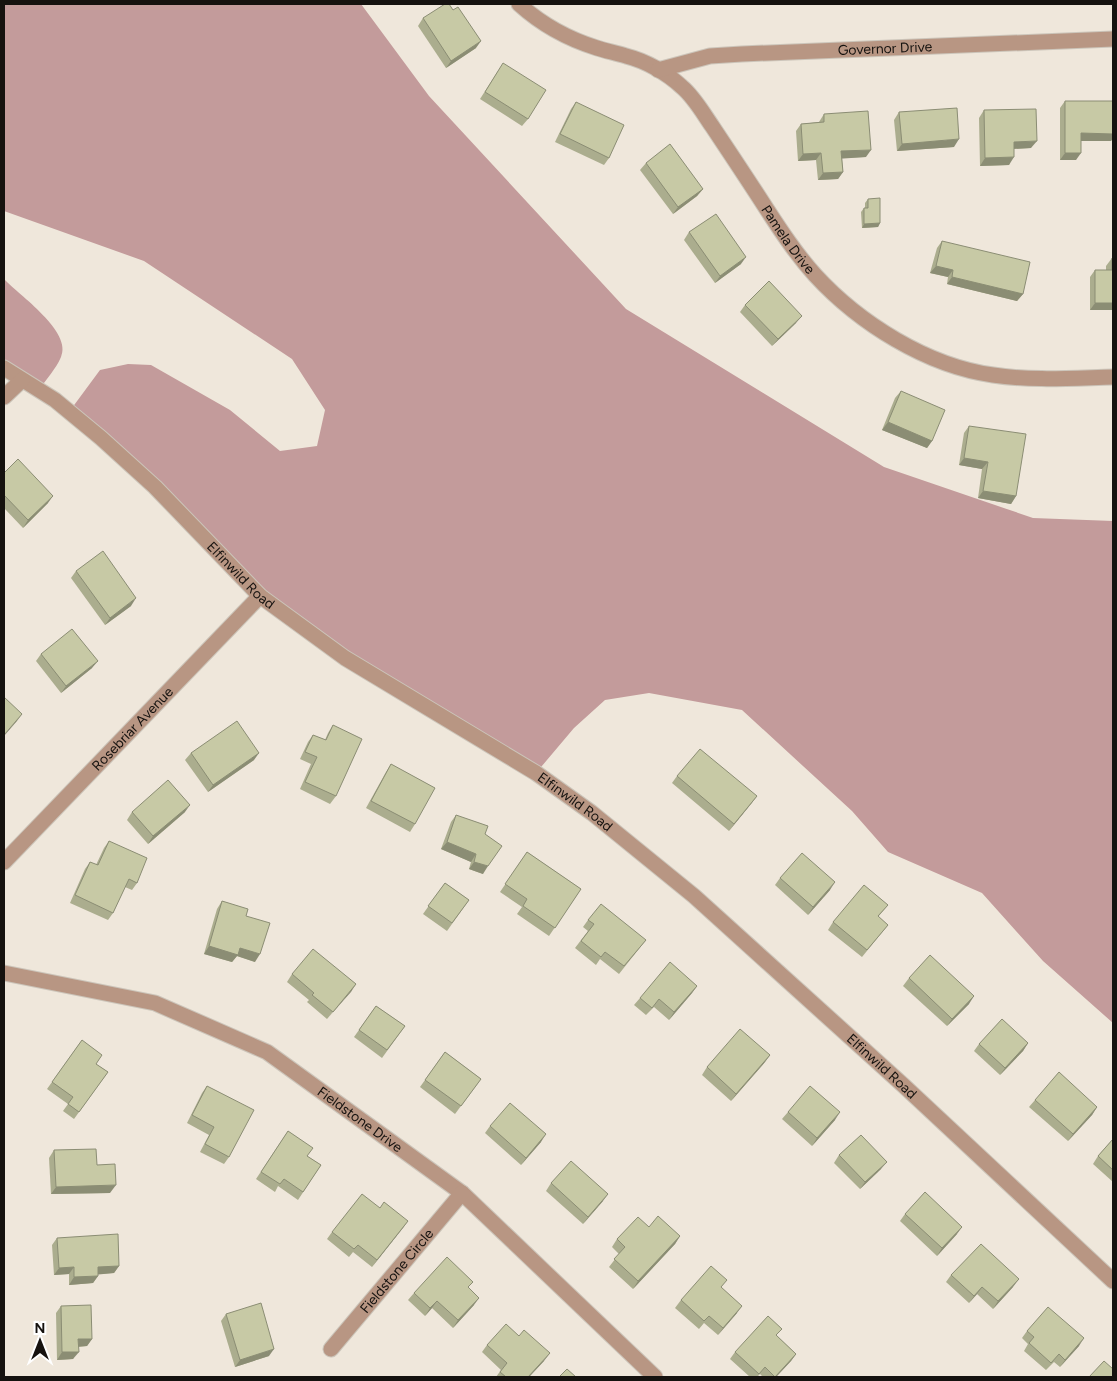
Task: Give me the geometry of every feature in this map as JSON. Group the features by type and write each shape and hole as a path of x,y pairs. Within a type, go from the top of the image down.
{"street":[{"name":"Pamela Drive","path":"519,4 533,17 561,33 596,48 628,56 658,70 683,87 700,109 787,239 815,275 861,317 891,337 926,356 964,369 991,375 1022,378 1113,377"},
{"name":"Governor Drive","path":"658,70 710,56 1113,39"},
{"name":"Elfinwild Road","path":"4,368 55,400 101,438 148,481 260,596 346,658 536,773 592,813 708,908 903,1085 1113,1281"},
{"path":"4,397 22,380"},
{"name":"Rosebriar Avenue","path":"4,862 260,596"},
{"name":"Fieldstone Drive","path":"4,973 155,1003 267,1052 462,1192 655,1377"},
{"name":"Fieldstone Circle","path":"331,1349 462,1192"}],"shaded area":[{"path":"4,4 361,4 429,96 626,309 884,467 1033,518 1113,521 1113,1023 1043,961 982,893 888,852 852,811 742,710 649,693 605,700 574,728 536,773 305,629 69,412 100,370 128,364 151,365 230,410 280,451 317,446 325,410 292,359 144,261 4,211"},
{"path":"4,279 43,315 59,337 63,347 61,357 54,370 39,390 4,368"}],"building":[{"path":"445,4 449,4 453,10 458,7 481,41 451,61 423,18"},
{"path":"503,63 546,90 528,119 485,92"},
{"path":"1065,101 1113,101 1113,134 1081,133 1081,153 1065,153"},
{"path":"576,102 624,125 609,158 560,134"},
{"path":"957,108 959,139 902,144 899,112"},
{"path":"1036,109 1037,141 1014,142 1014,157 985,158 984,110"},
{"path":"868,111 871,150 841,151 843,172 823,173 821,153 803,154 801,124 824,122 824,114"},
{"path":"670,144 703,189 678,207 646,163"},
{"path":"880,198 880,223 864,224 864,208 868,208 868,199"},
{"path":"716,214 746,257 720,276 689,232"},
{"path":"942,241 1030,262 1023,294 952,277 953,270 936,266"},
{"path":"1112,258 1113,303 1095,303 1095,270 1112,270"},
{"path":"769,281 802,316 778,339 745,305"},
{"path":"901,391 945,410 932,441 888,422"},
{"path":"969,426 1026,434 1016,496 983,491 988,462 964,458"},
{"path":"18,459 53,496 28,520 4,495 4,473"},
{"path":"103,551 136,598 110,618 76,571"},
{"path":"72,629 98,661 66,686 41,654"},
{"path":"4,697 22,714 4,735"},
{"path":"237,721 259,753 213,785 191,753"},
{"path":"333,725 362,739 336,796 305,782 317,757 305,752 313,735 326,740"},
{"path":"700,749 757,796 734,824 677,776"},
{"path":"391,764 435,788 415,824 371,801"},
{"path":"168,780 190,805 153,836 132,812"},
{"path":"456,815 488,826 485,834 502,846 488,866 474,862 476,854 447,842"},
{"path":"109,841 147,858 137,883 129,879 113,913 75,895 90,862 98,865"},
{"path":"527,852 581,889 555,928 523,906 527,899 505,884"},
{"path":"802,853 835,882 813,907 780,878"},
{"path":"445,883 469,900 452,923 428,906"},
{"path":"864,885 888,905 878,916 888,925 867,950 833,922"},
{"path":"222,901 248,909 246,916 270,923 260,954 240,948 238,955 209,946"},
{"path":"601,904 646,940 624,966 605,952 601,957 581,941 594,924 588,920"},
{"path":"313,949 356,984 333,1012 312,995 314,993 292,974"},
{"path":"930,955 974,996 952,1019 909,978"},
{"path":"670,962 697,986 674,1012 659,999 652,1008 640,998"},
{"path":"376,1006 405,1026 387,1050 359,1030"},
{"path":"1002,1019 1028,1043 1005,1068 979,1044"},
{"path":"740,1029 770,1055 736,1094 707,1067"},
{"path":"82,1040 102,1055 96,1064 108,1072 79,1112 68,1104 73,1097 52,1082"},
{"path":"445,1052 481,1079 461,1106 425,1080"},
{"path":"1059,1072 1097,1107 1073,1134 1035,1100"},
{"path":"207,1086 254,1110 229,1157 205,1144 214,1127 192,1115"},
{"path":"810,1086 840,1112 817,1138 788,1112"},
{"path":"510,1103 546,1134 526,1158 490,1126"},
{"path":"288,1131 313,1148 307,1156 321,1165 303,1192 284,1179 280,1184 261,1172"},
{"path":"861,1135 887,1162 865,1182 839,1155"},
{"path":"1113,1139 1113,1170 1098,1156"},
{"path":"96,1149 97,1165 115,1164 116,1185 56,1187 54,1150"},
{"path":"571,1161 608,1194 588,1217 551,1183"},
{"path":"925,1192 962,1227 942,1248 905,1214"},
{"path":"362,1194 380,1208 384,1202 408,1221 377,1260 358,1245 354,1249 332,1232"},
{"path":"658,1216 680,1236 638,1281 614,1259 625,1247 617,1239 638,1217 649,1227"},
{"path":"118,1234 119,1266 98,1267 98,1276 74,1277 74,1267 59,1268 57,1238"},
{"path":"981,1244 1019,1279 998,1301 982,1287 974,1296 951,1275"},
{"path":"447,1257 473,1282 468,1287 479,1298 458,1320 437,1301 430,1308 414,1293"},
{"path":"711,1266 727,1280 721,1287 742,1306 723,1328 709,1316 704,1321 681,1300"},
{"path":"261,1303 274,1349 240,1360 226,1314"},
{"path":"91,1305 92,1339 78,1339 79,1352 62,1352 61,1306"},
{"path":"1048,1307 1084,1338 1065,1360 1059,1354 1051,1363 1029,1343 1034,1337 1027,1331"},
{"path":"768,1316 782,1329 776,1335 796,1354 775,1377 765,1367 759,1374 735,1352"},
{"path":"506,1324 519,1336 524,1330 550,1353 528,1377 506,1377 500,1372 507,1363 487,1345"},
{"path":"1104,1361 1113,1369 1113,1377 1089,1377"},
{"path":"567,1369 576,1377 559,1377"}]}
